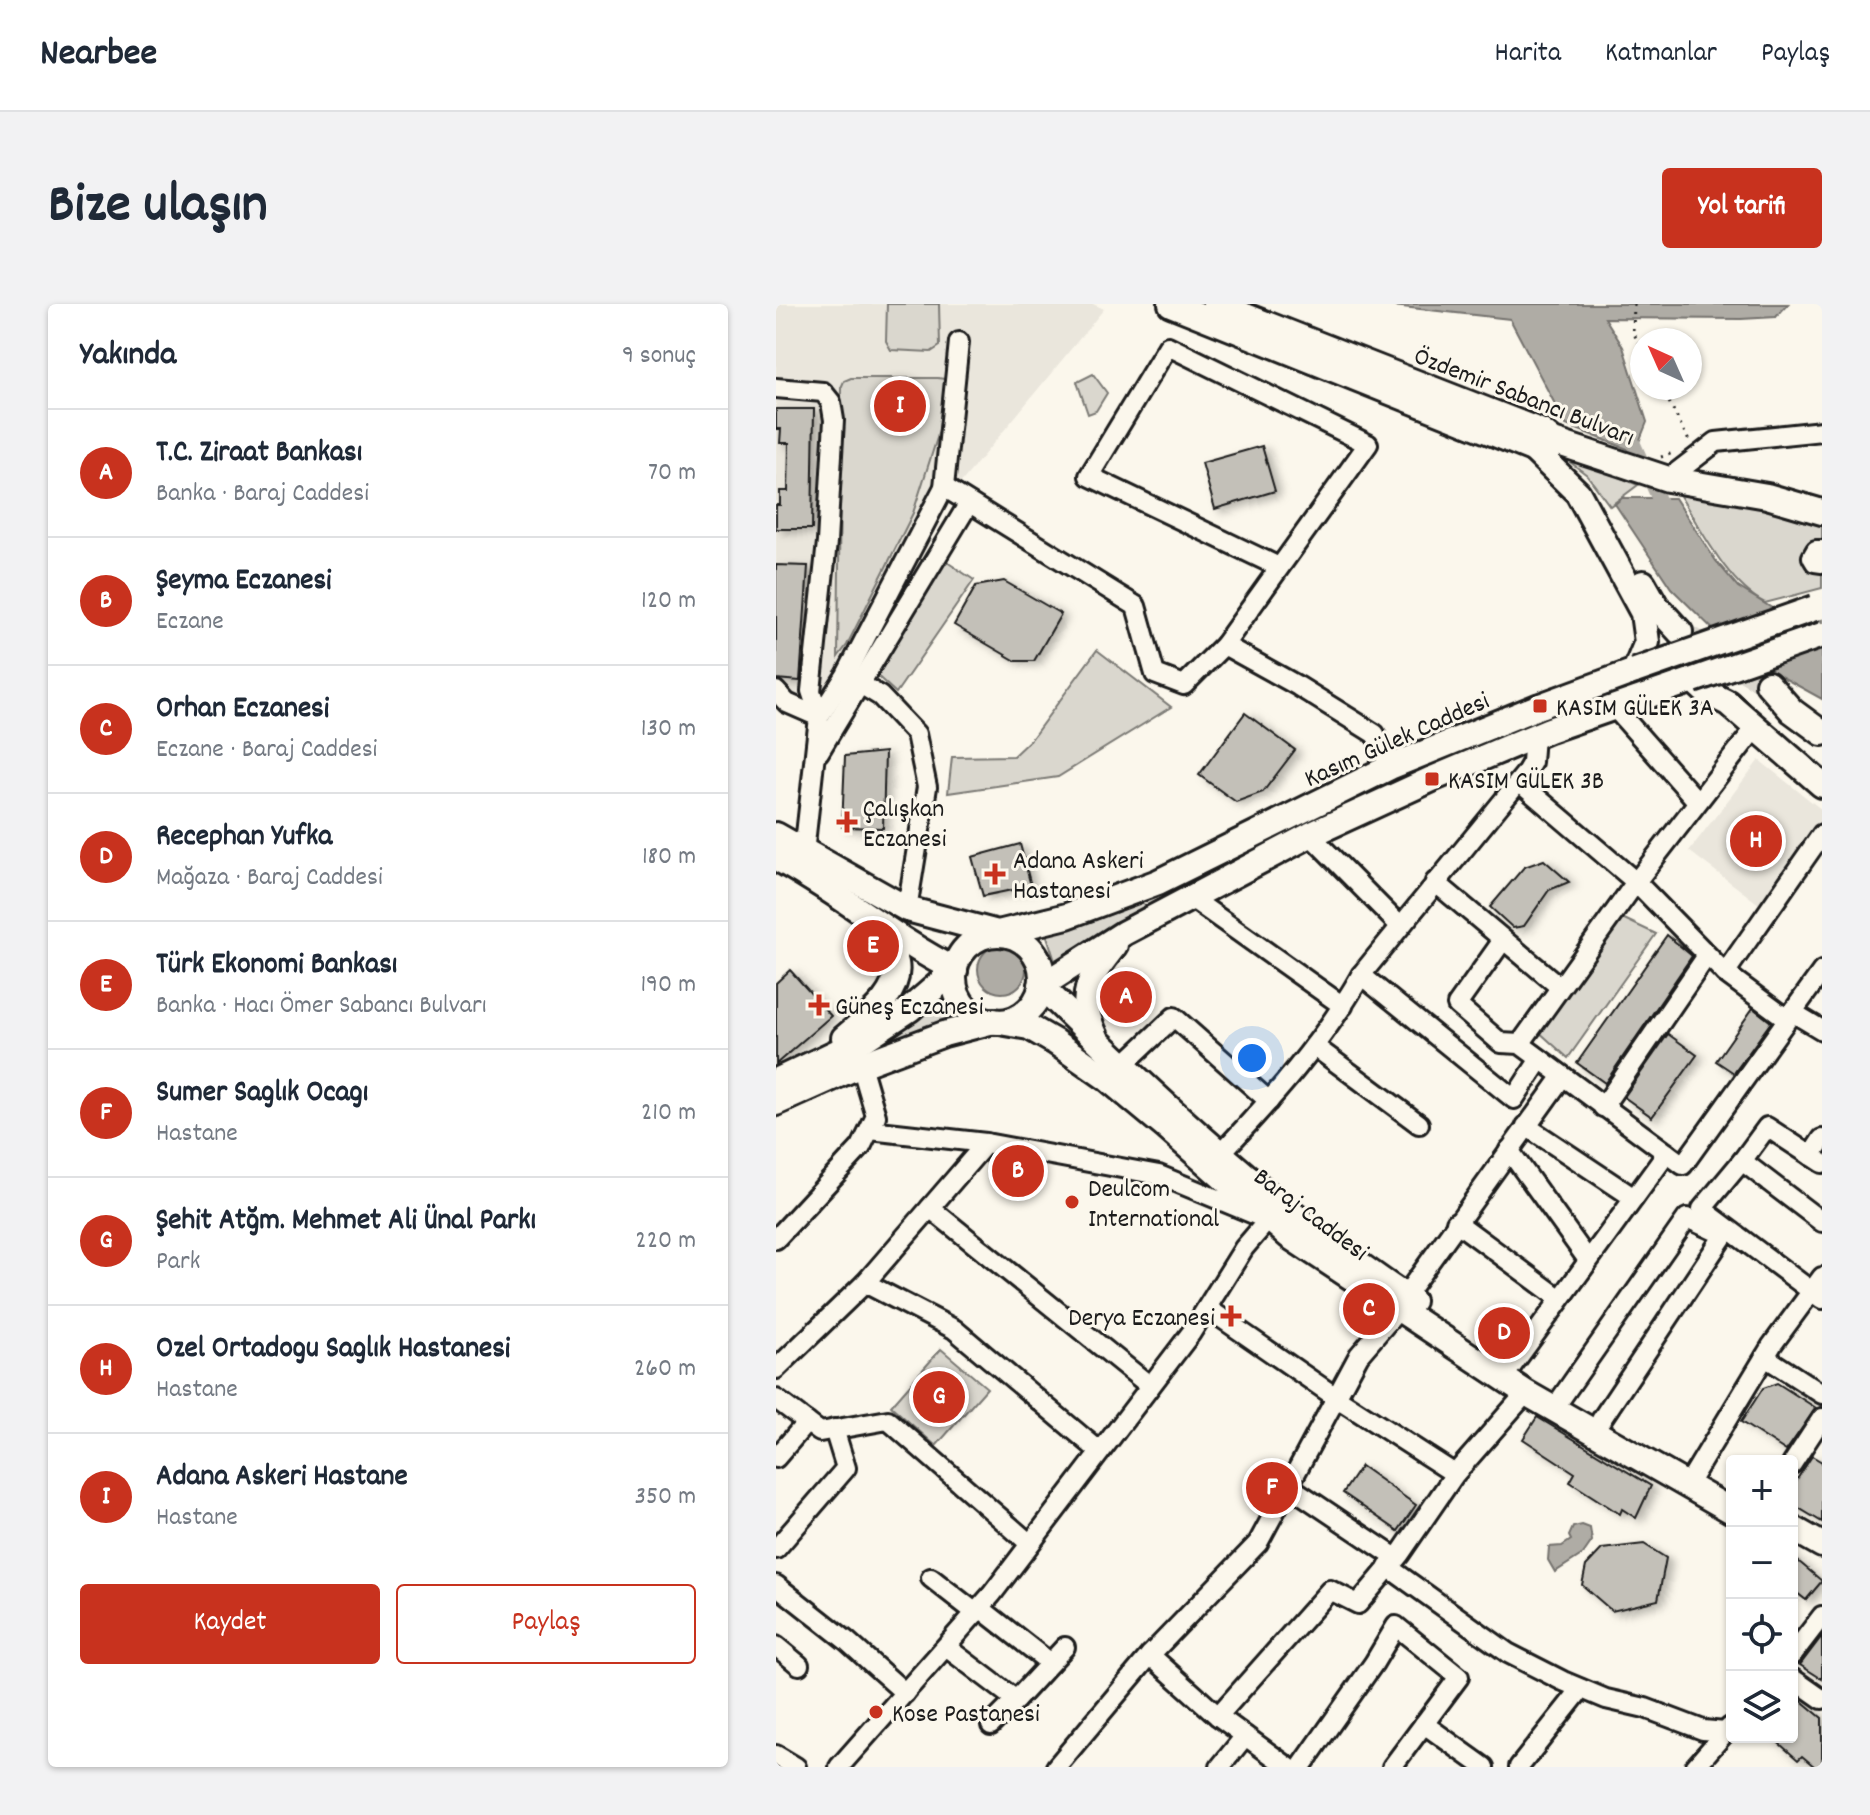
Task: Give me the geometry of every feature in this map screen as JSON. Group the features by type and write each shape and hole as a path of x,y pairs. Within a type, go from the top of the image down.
{"main road":[{"name":"Özdemir Sabancı Bulvarı","path":"1171,304 1544,446 1668,479 1767,496 1822,512"},
{"name":"Özdemir Sabancı Bulvarı","path":"1215,304 1542,432 1544,446 1589,494 1656,606 1680,632"},
{"path":"1544,446 1578,493 1643,613 1647,642 1635,671"},
{"name":"Kasım Gülek Caddesi","path":"998,933 1067,916 1158,882 1390,767 1540,706 1818,607"},
{"name":"Kasım Gülek Caddesi","path":"1041,986 1124,933 1310,835 1534,736 1614,707 1693,680 1736,682 1822,635"},
{"path":"1693,680 1706,692 1736,682 1756,727 1822,785"},
{"path":"1822,714 1768,684 1792,711 1822,733"},
{"path":"776,835 869,916 920,953 955,970"},
{"path":"776,858 803,861 907,909 1013,936 1026,943 1041,967 1041,986 1031,1006 1008,1021 981,1018 969,1010 960,1000 955,985 955,970 960,956 970,944 983,936 998,933"},
{"path":"812,1065 884,1002 897,974 895,961 869,916"},
{"path":"1097,1040 1086,1017 1085,994 1095,970 1124,933"},
{"path":"776,1081 866,1038 910,1009 955,970"},
{"name":"Baraj Caddesi","path":"1041,986 1221,1153 1401,1303 1526,1393 1726,1508"},
{"path":"776,1103 861,1065 944,1034 994,1021"},
{"name":"Baraj Caddesi","path":"994,1021 1029,1027 1108,1079 1268,1220 1401,1303 1726,1492"},
{"path":"1798,1531 1822,1545"},
{"path":"1798,1547 1822,1561"}],"street":[{"path":"815,758 944,487 959,342"},
{"path":"944,487 1136,606 1155,674 1184,685 1224,645 1368,444 1168,346 1089,476 1279,567"},
{"path":"776,388 823,392 831,402 834,420 827,542 811,691 822,713"},
{"path":"1668,479 1716,442 1822,431"},
{"path":"803,861 822,713 853,680 969,503"},
{"path":"1822,550 1816,550 1812,557 1815,562 1822,563"},
{"path":"1224,645 1375,734 1390,767"},
{"path":"853,680 880,696 916,734 927,787 907,909"},
{"path":"776,691 787,703 822,713"},
{"path":"1614,707 1697,801"},
{"path":"1520,1044 1636,882 1756,727"},
{"path":"1221,1153 1314,1046 1361,975 1519,782 1532,762 1534,736"},
{"path":"1519,782 1636,882 1725,973 1790,1015 1822,1030"},
{"path":"1725,973 1822,834"},
{"path":"1310,835 1400,926"},
{"path":"1435,882 1560,987"},
{"path":"1191,898 1343,1006"},
{"path":"1503,940 1457,1005 1501,1043 1520,1044 1683,1165 1822,971"},
{"path":"1603,1107 1706,957"},
{"path":"1361,975 1514,1099 1540,1059"},
{"path":"1123,1065 1174,1017 1269,1101"},
{"path":"1314,1046 1419,1124"},
{"path":"776,1239 861,1147 870,1130 876,1116 861,1065"},
{"path":"1056,1767 1150,1655 1258,1543 1359,1355 1401,1303 1563,1076"},
{"path":"1526,1126 1634,1198"},
{"path":"1694,1474 1765,1357 1818,1289 1702,1209 1767,1127 1816,1160 1822,1139"},
{"path":"839,1767 978,1610 1150,1386 1207,1308 1244,1248 1268,1220 1159,1175 986,1143 870,1130"},
{"path":"776,1369 865,1283 986,1143"},
{"path":"1509,1150 1588,1260"},
{"path":"1512,1366 1667,1153"},
{"path":"1742,1161 1822,1222"},
{"path":"930,1208 1150,1386"},
{"path":"1562,1397 1687,1218 1724,1235 1601,1420"},
{"path":"1456,1222 1559,1298"},
{"path":"865,1283 954,1329 1099,1451"},
{"path":"1207,1308 1337,1398 1455,1474"},
{"path":"1765,1357 1822,1394"},
{"path":"1218,1716 1330,1590 1358,1604 1392,1563 1455,1474 1526,1393"},
{"path":"776,1399 820,1432 888,1420 1029,1543"},
{"path":"1798,1455 1822,1418"},
{"path":"776,1458 807,1422"},
{"path":"776,1549 846,1468 834,1429"},
{"path":"1289,1486 1508,1653 1581,1689 1703,1730 1726,1729"},
{"path":"931,1578 1050,1663"},
{"path":"776,1585 847,1641 905,1693"},
{"path":"1798,1647 1822,1616"},
{"path":"1301,1767 1374,1663 1396,1626 1459,1677 1392,1767"},
{"path":"776,1646 799,1665"},
{"path":"946,1647 1016,1700"},
{"path":"991,1725 1065,1647"},
{"path":"1150,1655 1218,1716 1288,1767"},
{"path":"1798,1682 1822,1699"},
{"path":"1519,1767 1581,1689"},
{"path":"1424,1724 1484,1767"},
{"path":"1695,1767 1726,1732"},
{"path":"1220,1767 1245,1736"},
{"path":"776,1755 796,1767"}],"path":[{"path":"1633,328 1634,304"},
{"path":"1668,400 1692,447"}],"shaded area":[{"path":"776,304 1093,304 1104,309 945,502 832,693 776,697"},
{"path":"887,304 939,304 940,346 931,352 891,350 886,341"},
{"path":"1375,304 1788,304 1776,317 1605,318 1623,347 1630,369 1630,400 1640,400 1647,422 1637,447 1630,450 1566,425 1510,319"},
{"path":"1093,374 1107,393 1096,411 1088,414 1077,382"},
{"path":"851,378 938,378 944,379 948,390 937,438 913,513 847,645 838,657 841,388 844,381"},
{"path":"1413,395 1638,485 1610,506 1587,475 1566,459"},
{"path":"1677,491 1822,524 1822,588 1765,603 1751,594 1738,583 1715,553"},
{"path":"1622,498 1675,498 1716,561 1738,587 1822,639 1822,699 1735,651 1671,588 1615,504"},
{"path":"944,560 974,580 896,693 872,671"},
{"path":"1822,620 1822,626 1570,710 1399,781 1188,886 1056,964 1046,933 1101,918 1173,886 1284,828 1478,740 1569,705"},
{"path":"1097,650 1171,707 1058,777 948,793 952,757 1013,756 1032,738"},
{"path":"1759,760 1822,810 1822,830 1764,908 1689,851"},
{"path":"1620,917 1656,934 1568,1058 1537,1030"},
{"path":"1002,945 1019,952 1026,969 1019,986 1002,993 985,986 978,969 985,952"},
{"path":"941,997 952,1019 776,1091 883,1039 923,1013"},
{"path":"941,1349 987,1388 936,1446 891,1406"},
{"path":"1582,1525 1590,1528 1592,1541 1583,1554 1555,1572 1548,1560 1549,1547 1562,1546 1571,1540 1569,1536 1573,1527"}],"building":[{"path":"776,409 814,409 812,529 776,529 776,505 780,505 780,491 788,491 789,443 780,443 781,429 776,429"},
{"path":"1262,446 1275,491 1215,509 1202,463"},
{"path":"776,565 808,566 800,681 776,679"},
{"path":"1004,581 1061,614 1034,661 1016,661 954,625 976,586"},
{"path":"1245,713 1295,750 1263,792 1236,802 1199,775"},
{"path":"885,752 883,828 842,827 845,756"},
{"path":"1020,844 1031,886 983,896 972,857"},
{"path":"1544,860 1569,882 1549,890 1524,926 1513,928 1490,907 1524,867"},
{"path":"1667,935 1692,956 1605,1083 1577,1063"},
{"path":"790,970 831,1016 776,1064 776,983"},
{"path":"1753,1008 1771,1022 1734,1073 1716,1061"},
{"path":"1668,1034 1697,1055 1652,1117 1624,1097"},
{"path":"1777,1383 1816,1408 1786,1451 1741,1422 1763,1388"},
{"path":"1537,1417 1651,1486 1636,1518 1622,1509 1620,1514 1570,1482 1575,1473 1523,1439"},
{"path":"1812,1456 1822,1462 1822,1522 1798,1508 1798,1478"},
{"path":"1361,1466 1416,1505 1398,1531 1343,1493"},
{"path":"1644,1544 1666,1558 1658,1600 1612,1611 1582,1585 1586,1566 1602,1549"},
{"path":"1798,1561 1822,1581 1806,1600 1798,1594"},
{"path":"1822,1636 1822,1679 1800,1665"},
{"path":"1798,1698 1822,1718 1822,1767 1815,1767 1802,1756 1798,1760 1779,1743 1798,1743"}],"waterway":[{"path":"1629,433 1665,513"}],"tunnel":[{"path":"1680,632 1768,684"}],"place":[{"name":"Adana Askeri Hastane","path":"900,406"},
{"name":"KASIM GÜLEK 3A","path":"1540,706"},
{"name":"KASIM GÜLEK 3B","path":"1432,779"},
{"name":"Çalışkan Eczanesi","path":"847,822"},
{"name":"Ozel Ortadogu Saglık Hastanesi","path":"1756,841"},
{"name":"Adana Askeri Hastanesi","path":"995,874"},
{"name":"Türk Ekonomi Bankası","path":"873,946"},
{"name":"T.C. Ziraat Bankası","path":"1126,997"},
{"name":"Güneş Eczanesi","path":"819,1005"},
{"name":"Şeyma Eczanesi","path":"1018,1171"},
{"name":"Deulcom International","path":"1072,1202"},
{"name":"Orhan Eczanesi","path":"1369,1309"},
{"name":"Derya Eczanesi","path":"1231,1316"},
{"name":"Recephan Yufka","path":"1504,1333"},
{"name":"Şehit Atğm. Mehmet Ali Ünal Parkı","path":"939,1397"},
{"name":"Sumer Saglık Ocagı","path":"1272,1488"},
{"name":"Kose Pastanesi","path":"876,1712"}]}
